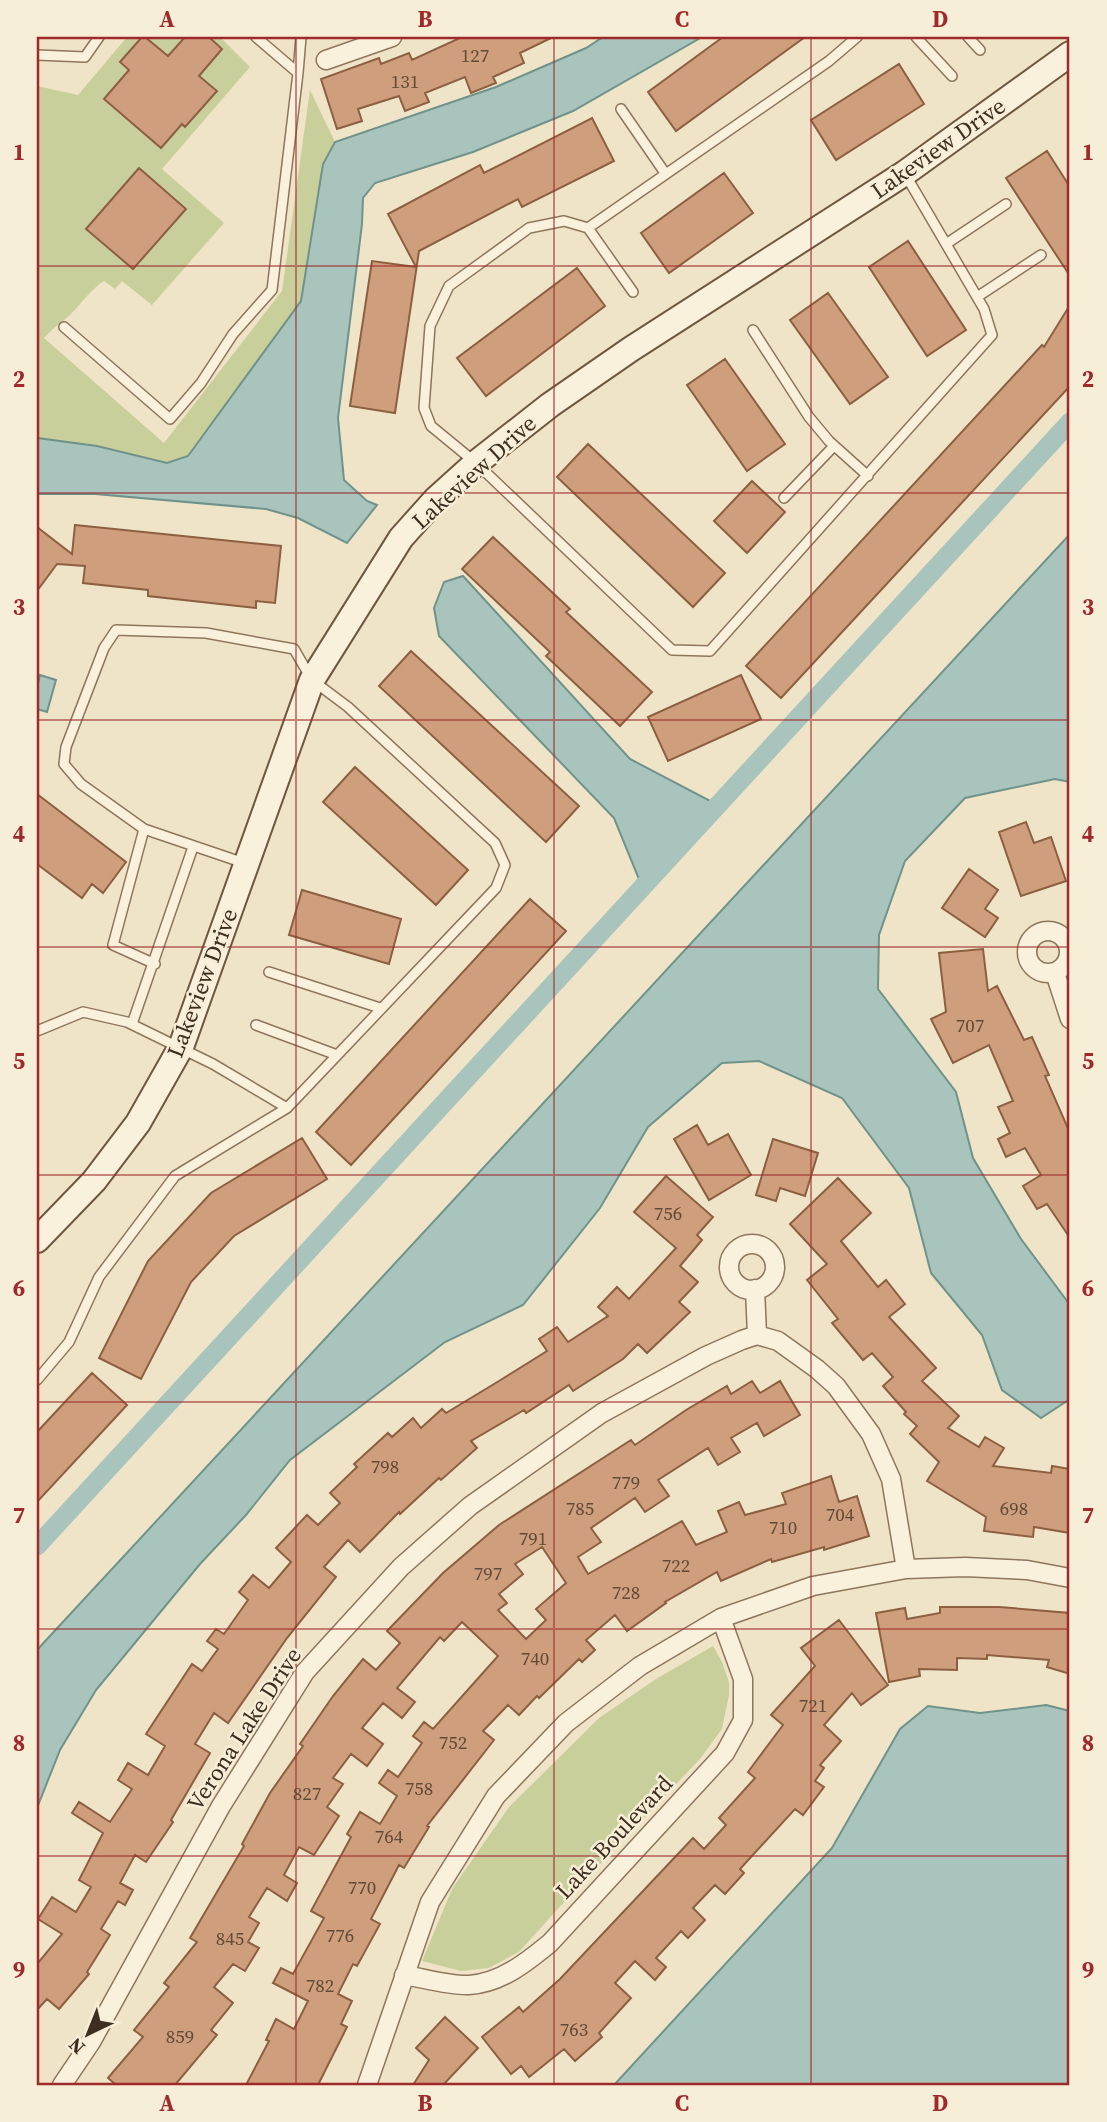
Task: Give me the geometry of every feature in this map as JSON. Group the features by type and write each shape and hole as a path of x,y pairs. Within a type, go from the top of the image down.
{"street":[{"path":"326,60 392,37"},
{"name":"Lakeview Drive","path":"37,1240 94,1181 138,1123 181,1047 312,680 401,538 435,500 476,463 550,405 631,349 905,173 1070,54"},
{"path":"1055,973 1070,1018"},
{"path":"755,1289 757,1335 778,1341 817,1368 836,1386 871,1434 891,1479 906,1569"},
{"name":"Verona Lake Drive","path":"62,2085 91,2042 221,1806 305,1672 401,1567 470,1507 602,1413 706,1356 757,1335"},
{"path":"367,2085 430,1902 496,1796 566,1723 640,1666 721,1618 813,1586 906,1569 965,1567 1027,1570 1070,1577"},
{"name":"Lake Boulevard","path":"404,1975 469,1985 493,1980 524,1965 550,1943 725,1753 743,1720 743,1679 721,1618"}],"lane":[{"path":"37,55 85,57 99,37"},
{"path":"256,37 299,73"},
{"path":"64,327 170,419 201,383 233,334 271,290 299,73 301,37"},
{"path":"588,228 829,61 857,37"},
{"path":"916,37 952,76"},
{"path":"968,37 980,50"},
{"path":"621,109 665,173"},
{"path":"633,292 588,228 564,221 529,229 449,286 429,326 424,408 431,426 476,463 672,650 710,650 992,335 984,309 905,173"},
{"path":"946,244 1006,204"},
{"path":"977,297 1041,255"},
{"path":"753,331 809,417 834,446 868,476"},
{"path":"784,498 834,446"},
{"path":"37,1380 69,1342 99,1277 175,1176 287,1108 496,888 505,865 495,843 348,707 312,680 294,649 206,633 116,630 104,649 66,747 64,764 81,784 145,829 247,864"},
{"path":"145,829 113,945 155,964"},
{"path":"132,1024 155,964 193,847"},
{"path":"270,972 380,1008"},
{"path":"37,1031 83,1012 132,1024 181,1047 287,1108"},
{"path":"256,1025 337,1055"}],"green space":[{"path":"127,37 220,37 250,67 162,169 224,223 152,305 122,281 115,289 104,281 44,338 164,443 282,291 310,90 335,142 323,164 301,301 188,457 167,464 97,446 37,438 37,86 78,95"},
{"path":"713,1646 729,1682 729,1695 722,1729 700,1759 519,1952 489,1968 461,1971 422,1961 452,1889 509,1807 599,1718 656,1679"}],"water":[{"path":"603,37 702,37 573,111 473,152 375,183 363,198 338,418 344,480 367,501 377,505 347,543 298,518 266,509 95,494 37,494 37,438 97,446 167,463 188,456 301,301 323,164 335,142 496,87 586,48"},
{"path":"1070,534 1070,782 1055,779 965,798 905,861 879,935 878,989 956,1092 973,1158 1021,1239 1070,1305 1070,1399 1041,1418 1002,1390 982,1335 931,1273 909,1188 842,1098 759,1061 722,1063 648,1127 600,1208 523,1305 445,1342 290,1460 96,1690 60,1750 37,1808 37,1650"},
{"path":"463,576 630,759 718,805 643,889 614,818 439,636 434,608 444,582"},
{"path":"40,675 56,680 47,712 37,709"},
{"path":"1046,1705 1070,1711 1070,2085 614,2085 832,1848 900,1729 928,1706 980,1713"}],"building":[{"path":"142,37 168,56 185,37 209,37 222,49 199,76 217,91 185,127 182,124 161,148 104,99 129,70 120,62"},
{"path":"462,37 553,37 520,53 524,63 493,77 496,83 471,93 465,77 425,93 429,102 405,111 399,96 358,109 362,121 337,129 321,79 379,58 381,64 409,53 412,60"},
{"path":"723,37 805,37 676,131 648,92"},
{"path":"899,64 924,104 836,160 811,120"},
{"path":"592,118 614,161 522,207 518,199 419,251 395,413 350,406 372,261 416,267 388,214 480,165 484,173"},
{"path":"1047,151 1070,187 1070,276 1006,178"},
{"path":"139,168 186,209 133,269 86,229"},
{"path":"724,173 753,213 669,273 641,233"},
{"path":"908,241 966,330 927,356 869,267"},
{"path":"577,268 605,306 486,396 457,358"},
{"path":"828,293 888,377 850,404 790,320"},
{"path":"1070,305 1070,386 781,698 746,666 1042,345 1044,347"},
{"path":"725,359 785,444 747,471 687,385"},
{"path":"588,444 725,573 693,607 557,477"},
{"path":"752,481 785,512 747,553 714,521"},
{"path":"75,525 281,546 275,603 256,601 256,608 148,596 148,590 83,583 85,566 57,564 37,591 37,527 72,554"},
{"path":"493,537 570,609 566,612 652,692 620,726 546,656 550,652 462,569"},
{"path":"411,651 579,806 546,842 379,686"},
{"path":"741,675 761,719 668,761 648,717"},
{"path":"355,767 468,870 436,905 323,802"},
{"path":"37,794 126,862 103,893 92,884 82,898 37,864"},
{"path":"1026,822 1034,843 1051,837 1066,881 1021,896 999,832"},
{"path":"969,869 998,890 985,909 998,918 985,937 942,908"},
{"path":"302,890 401,919 389,964 289,935"},
{"path":"530,899 566,931 351,1165 316,1132"},
{"path":"983,949 988,991 997,986 1024,1040 1032,1037 1049,1075 1045,1076 1070,1133 1070,1238 1047,1204 1037,1209 1023,1186 1041,1175 1025,1148 1006,1157 998,1139 1010,1133 998,1107 1013,1101 989,1045 953,1063 931,1019 946,1012 939,953"},
{"path":"697,1125 708,1145 728,1134 751,1175 709,1200 674,1139"},
{"path":"302,1138 327,1179 234,1236 191,1282 141,1379 99,1358 148,1261 211,1193"},
{"path":"773,1139 818,1153 805,1196 780,1188 776,1201 756,1195"},
{"path":"666,1176 713,1217 697,1235 702,1240 680,1266 698,1282 679,1302 690,1312 647,1353 638,1344 623,1359 573,1391 569,1385 526,1413 524,1410 471,1441 477,1448 400,1514 399,1512 360,1552 348,1540 324,1567 336,1577 287,1638 228,1723 214,1713 195,1744 210,1753 171,1820 173,1822 146,1862 135,1855 120,1883 133,1890 125,1905 118,1901 101,1929 110,1935 87,1972 89,1974 59,2009 47,1999 37,2010 37,1964 62,1934 38,1919 52,1897 76,1912 91,1887 79,1880 103,1833 72,1813 79,1802 110,1822 132,1789 118,1780 128,1763 148,1775 165,1746 146,1734 192,1664 202,1671 218,1649 207,1641 216,1629 224,1634 248,1600 239,1592 253,1575 269,1588 291,1562 276,1548 307,1515 318,1525 340,1503 330,1493 357,1467 354,1464 388,1433 392,1437 413,1418 421,1428 442,1409 446,1413 547,1351 539,1339 557,1327 568,1342 608,1316 598,1307 617,1287 629,1299 676,1248 634,1212"},
{"path":"838,1178 871,1213 841,1241 878,1287 886,1280 905,1304 889,1317 936,1368 922,1381 959,1416 948,1428 979,1447 985,1437 1004,1448 993,1466 1051,1473 1052,1466 1070,1469 1070,1533 1034,1527 1033,1537 984,1531 986,1517 927,1481 939,1462 910,1434 917,1426 904,1414 906,1412 883,1386 893,1377 872,1353 863,1360 832,1323 838,1319 807,1280 827,1264 790,1224"},
{"path":"92,1373 127,1405 37,1502 37,1432"},
{"path":"752,1381 760,1393 780,1381 800,1415 764,1436 757,1423 731,1438 740,1452 718,1465 708,1448 658,1480 669,1496 645,1512 635,1498 591,1528 601,1542 578,1557 588,1574 682,1521 696,1545 727,1532 718,1511 739,1502 745,1515 786,1504 782,1493 831,1476 839,1502 857,1496 869,1536 824,1550 824,1547 772,1562 771,1559 721,1581 717,1572 665,1602 627,1631 615,1615 586,1640 595,1650 582,1662 579,1659 519,1715 508,1705 483,1731 494,1740 427,1826 429,1827 404,1868 399,1865 371,1919 380,1924 357,1966 353,1964 338,1994 352,2001 341,2024 347,2027 318,2085 246,2085 269,2041 266,2040 276,2019 294,2029 308,2001 273,1983 281,1968 293,1974 324,1918 311,1911 351,1837 347,1834 360,1812 380,1824 397,1796 379,1783 388,1770 398,1777 422,1743 413,1736 424,1722 433,1729 498,1656 462,1622 444,1641 440,1637 397,1688 415,1702 402,1718 383,1703 362,1728 383,1744 367,1766 351,1754 333,1778 343,1784 327,1807 339,1816 314,1855 299,1847 284,1875 297,1883 287,1901 267,1888 249,1917 259,1923 248,1942 259,1948 245,1971 233,1964 214,1987 233,2003 211,2030 217,2035 175,2085 116,2085 108,2078 143,2037 134,2030 169,1987 164,1983 197,1942 190,1938 244,1846 242,1844 270,1793 303,1746 300,1744 363,1659 376,1670 400,1643 387,1631 443,1573 499,1525 631,1440 635,1445 727,1386 731,1394","holes":["542,1547 566,1583 536,1609 546,1620 526,1639 498,1610 507,1603 499,1594 523,1574 515,1564"]},
{"path":"940,1607 999,1607 1070,1613 1070,1674 1047,1667 1049,1660 987,1655 987,1659 957,1658 957,1670 919,1669 920,1676 889,1682 876,1613 905,1608 907,1619 940,1613"},
{"path":"839,1620 888,1685 861,1705 852,1693 824,1725 841,1741 820,1765 824,1768 815,1781 824,1787 803,1815 795,1809 740,1869 744,1873 725,1894 715,1885 693,1908 705,1920 688,1938 681,1931 656,1958 666,1967 655,1980 635,1961 615,1983 631,1998 599,2033 602,2037 575,2061 564,2049 529,2077 521,2066 511,2074 482,2037 519,2007 523,2012 560,1979 693,1838 704,1849 726,1825 719,1818 755,1778 748,1772 783,1725 771,1715 815,1666 801,1648"},
{"path":"445,2017 478,2048 443,2085 413,2085 429,2060 416,2048"}],"waterway":[{"path":"37,1546 1070,422"}]}
